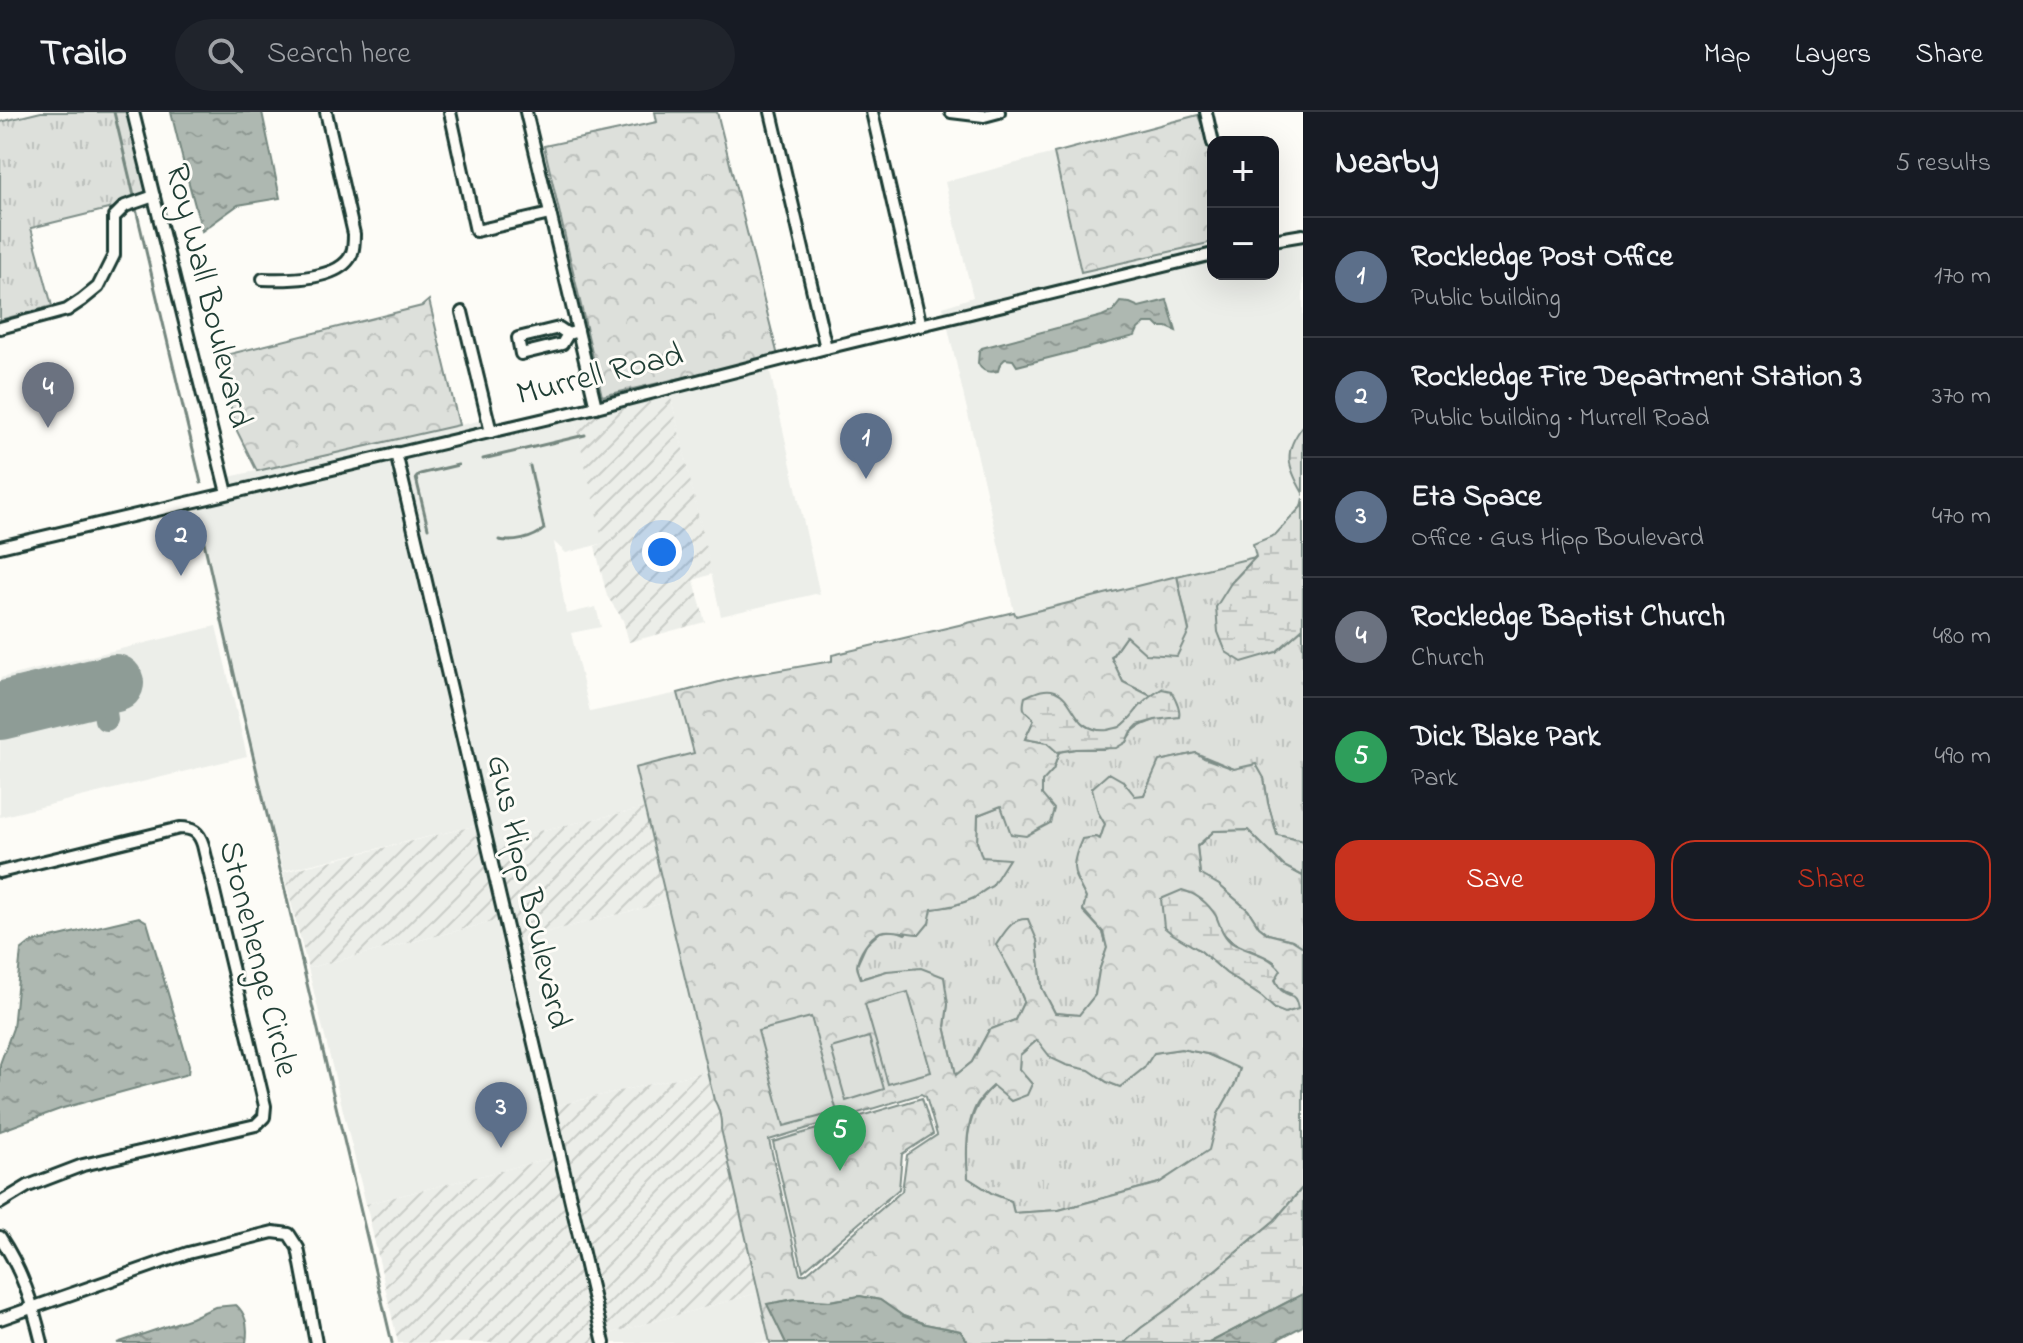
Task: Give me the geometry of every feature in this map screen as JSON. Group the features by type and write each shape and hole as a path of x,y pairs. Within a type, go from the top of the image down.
{"street":[{"name":"Roy Wall Boulevard","path":"133,112 227,493"},
{"path":"263,279 294,280 337,270 352,253 354,234 326,112"},
{"path":"450,112 476,231 550,214"},
{"path":"526,112 573,332 596,407"},
{"path":"771,112 826,348"},
{"path":"872,112 921,326"},
{"path":"951,112 984,116 999,112"},
{"path":"1206,112 1211,136"},
{"path":"0,328 67,310 98,287 114,255 114,217 125,206 154,196"},
{"path":"1279,239 1303,235"},
{"name":"Murrell Road","path":"0,547 596,407 1207,255"},
{"path":"462,312 491,432"},
{"name":"Gus Hipp Boulevard","path":"396,453 604,1343"},
{"name":"Stonehenge Circle","path":"0,872 180,828 195,831 201,837 265,1106 264,1117 256,1125 83,1165 28,1186 0,1203"},
{"path":"0,1319 188,1253 282,1232 289,1234 298,1248 316,1343"},
{"path":"0,1237 24,1282 42,1343"}],"shaded area":[{"path":"1054,153 1081,272 1207,243 1207,251 945,315 943,307 973,297 945,182"},
{"path":"1303,239 1303,426 1293,438 1295,480 1303,493 1301,507 1275,535 1253,544 1256,557 1015,616 947,324 1207,260 1207,280 1279,280 1279,244","holes":["1130,303 1175,330 1145,323 1135,337 1018,366 1013,360 1005,359 998,371 980,368 978,362 982,348 1102,316"]},
{"path":"769,367 820,595 721,616 670,393"},
{"path":"670,393 712,574 694,580 705,622 629,642 623,620 607,596 595,546 603,543 574,417"},
{"path":"574,417 604,543 566,553 554,542 566,614 596,607 601,627 571,633 590,712 678,693 694,753 636,768 645,808 492,841 402,456"},
{"path":"482,420 484,429 231,487 229,477"},
{"path":"392,458 478,825 283,871 220,623 195,505"},
{"path":"216,626 247,756 0,817 0,678"},
{"path":"645,808 668,902 515,940 492,841"},
{"path":"478,825 500,920 308,968 283,872"},
{"path":"668,902 707,1071 554,1106 515,940"},
{"path":"500,920 556,1157 366,1204 308,968"},
{"path":"707,1071 722,1125 758,1293 608,1334 554,1106"},
{"path":"556,1157 599,1343 398,1343 366,1204"},
{"path":"758,1293 770,1343 610,1343 608,1334"}],"green space":[{"path":"41,112 127,112 149,199 31,228 52,306 0,320 0,122"},
{"path":"655,112 717,112 778,356 602,396 544,146 657,122"},
{"path":"1198,115 1207,141 1207,243 1081,272 1054,153"},
{"path":"429,300 459,425 257,471 237,431 218,357 422,306"},
{"path":"1303,426 1303,493 1293,475 1290,451"},
{"path":"1303,498 1303,628 1276,652 1242,662 1226,652 1218,632 1216,607 1231,583 1256,557 1253,544 1275,535 1301,507"},
{"path":"1255,557 1231,583 1276,652 1303,628 1303,841 1277,835 1264,778 1196,753 1160,761 1144,795 1135,797 1123,781 1098,812 1105,824 1100,839 1095,837 1075,876 1086,898 1083,911 1103,932 1107,948 1095,995 1079,1015 1055,1013 1042,988 1037,940 997,945 1024,1001 1015,1020 989,1030 972,1062 956,1075 945,1026 948,1004 887,971 860,979 857,965 866,945 880,932 895,930 905,934 931,909 953,906 976,897 989,886 1008,860 982,858 977,842 978,815 1042,795 1042,781 1053,770 1059,752 1104,749 1126,742 1131,733 1155,720 1162,689 1151,696 1123,682 1111,658 1126,636 1189,630 1177,576"},
{"path":"1177,576 1189,631 1177,656 1146,654 1126,636 1111,657 1123,682 1151,696 1119,728 1100,731 1088,726 1078,719 1064,699 1047,690 1025,698 1034,720 1025,739 1047,743 1059,752 1053,770 1042,782 1042,795 1054,809 1050,823 1026,836 1011,834 1001,806 978,815 977,842 982,857 1009,859 992,886 969,900 932,909 929,923 920,934 888,931 876,934 865,946 858,961 861,979 887,971 921,968 944,977 948,1004 945,1026 956,1075 972,1062 989,1030 1015,1020 1024,1001 996,945 1013,923 1028,919 1037,940 1042,988 1055,1013 1079,1015 1095,995 1107,948 1103,932 1083,910 1086,898 1074,870 1082,839 1100,839 1105,824 1098,812 1092,788 1109,773 1123,781 1135,796 1144,795 1159,761 1196,753 1234,769 1256,764 1264,778 1277,835 1303,841 1303,876 1284,866 1248,830 1214,831 1197,846 1200,874 1219,885 1248,910 1259,927 1268,934 1292,940 1303,947 1303,1187 1275,1220 1124,1343 969,1343 960,1331 925,1324 903,1316 880,1300 860,1296 829,1301 795,1299 768,1304 786,1343 770,1343 720,1114 714,1100 635,768 694,753 678,693 734,678 832,661 832,655 1014,612 1016,616","holes":["1217,919 1221,929 1233,942 1276,963 1276,982 1291,994 1275,1009 1201,951 1164,927","1037,1040 1051,1058 1089,1070 1120,1087 1144,1068 1154,1053 1181,1049 1207,1054 1240,1069 1218,1114 1209,1150 1159,1183 1059,1210 1014,1213 1011,1201 968,1178 967,1151 972,1114 993,1086 1011,1101 1027,1095 1032,1084 1019,1069 1020,1055","921,1094 926,1097 937,1135 907,1155 902,1191 806,1274 800,1274 769,1140"]},
{"path":"1162,689 1173,694 1179,707 1179,717 1138,725 1126,742 1116,748 1057,752 1047,743 1025,739 1034,720 1024,709 1025,697 1036,692 1055,691 1062,695 1081,722 1097,730 1108,730 1123,725 1144,702"},
{"path":"1248,830 1284,866 1303,876 1303,947 1292,940 1268,934 1259,927 1248,910 1219,885 1200,875 1197,847 1214,831"},
{"path":"1182,890 1209,907 1232,943 1276,964 1281,970 1275,980 1281,990 1294,997 1298,1009 1285,1013 1275,1009 1201,951 1164,927 1161,899"},
{"path":"908,992 931,1072 888,1084 865,1004"},
{"path":"811,1017 837,1112 784,1126 758,1031"},
{"path":"869,1037 884,1089 846,1101 831,1048"},
{"path":"1037,1040 1066,1065 1089,1069 1107,1082 1144,1068 1153,1053 1181,1049 1207,1054 1240,1068 1218,1114 1210,1150 1159,1183 1059,1210 1014,1213 1011,1201 968,1178 967,1141 972,1118 983,1096 1019,1068 1020,1055"},
{"path":"922,1098 933,1134 902,1154 899,1189 803,1271 773,1142"},
{"path":"1303,1187 1303,1294 1209,1343 1124,1343 1275,1220"}],"water":[{"path":"171,112 262,112 280,198 238,205 202,231"},
{"path":"1167,300 1176,331 1155,323 1145,323 1135,336 1017,366 1013,360 1005,359 998,371 986,371 978,363 982,348 1102,316 1113,311 1120,302 1139,307"},
{"path":"139,917 147,922 189,1065 188,1074 63,1108 0,1131 0,1064 13,1028 21,950 30,943"},
{"path":"1303,1294 1303,1326 1271,1343 1209,1343"},
{"path":"860,1296 880,1300 903,1316 925,1324 960,1331 969,1343 786,1343 767,1304 795,1299 830,1301"},
{"path":"236,1305 246,1322 246,1343 117,1343 215,1307"}],"waterway":[{"path":"114,112 134,196"},
{"path":"136,209 201,483"},
{"path":"483,459 585,435"},
{"path":"428,528 416,478 420,474 458,465"},
{"path":"499,540 523,539 544,529 530,466"},
{"path":"199,520 392,1343"}],"taxiway":[{"path":"101,686 106,719"}],"runway":[{"path":"0,711 115,683"}],"place":[{"name":"Rockledge Baptist Church","path":"48,428"},
{"name":"Rockledge Post Office","path":"866,479"},
{"name":"Rockledge Fire Department Station 3","path":"181,576"},
{"name":"Eta Space","path":"501,1148"},
{"name":"Dick Blake Park","path":"840,1171"}]}
